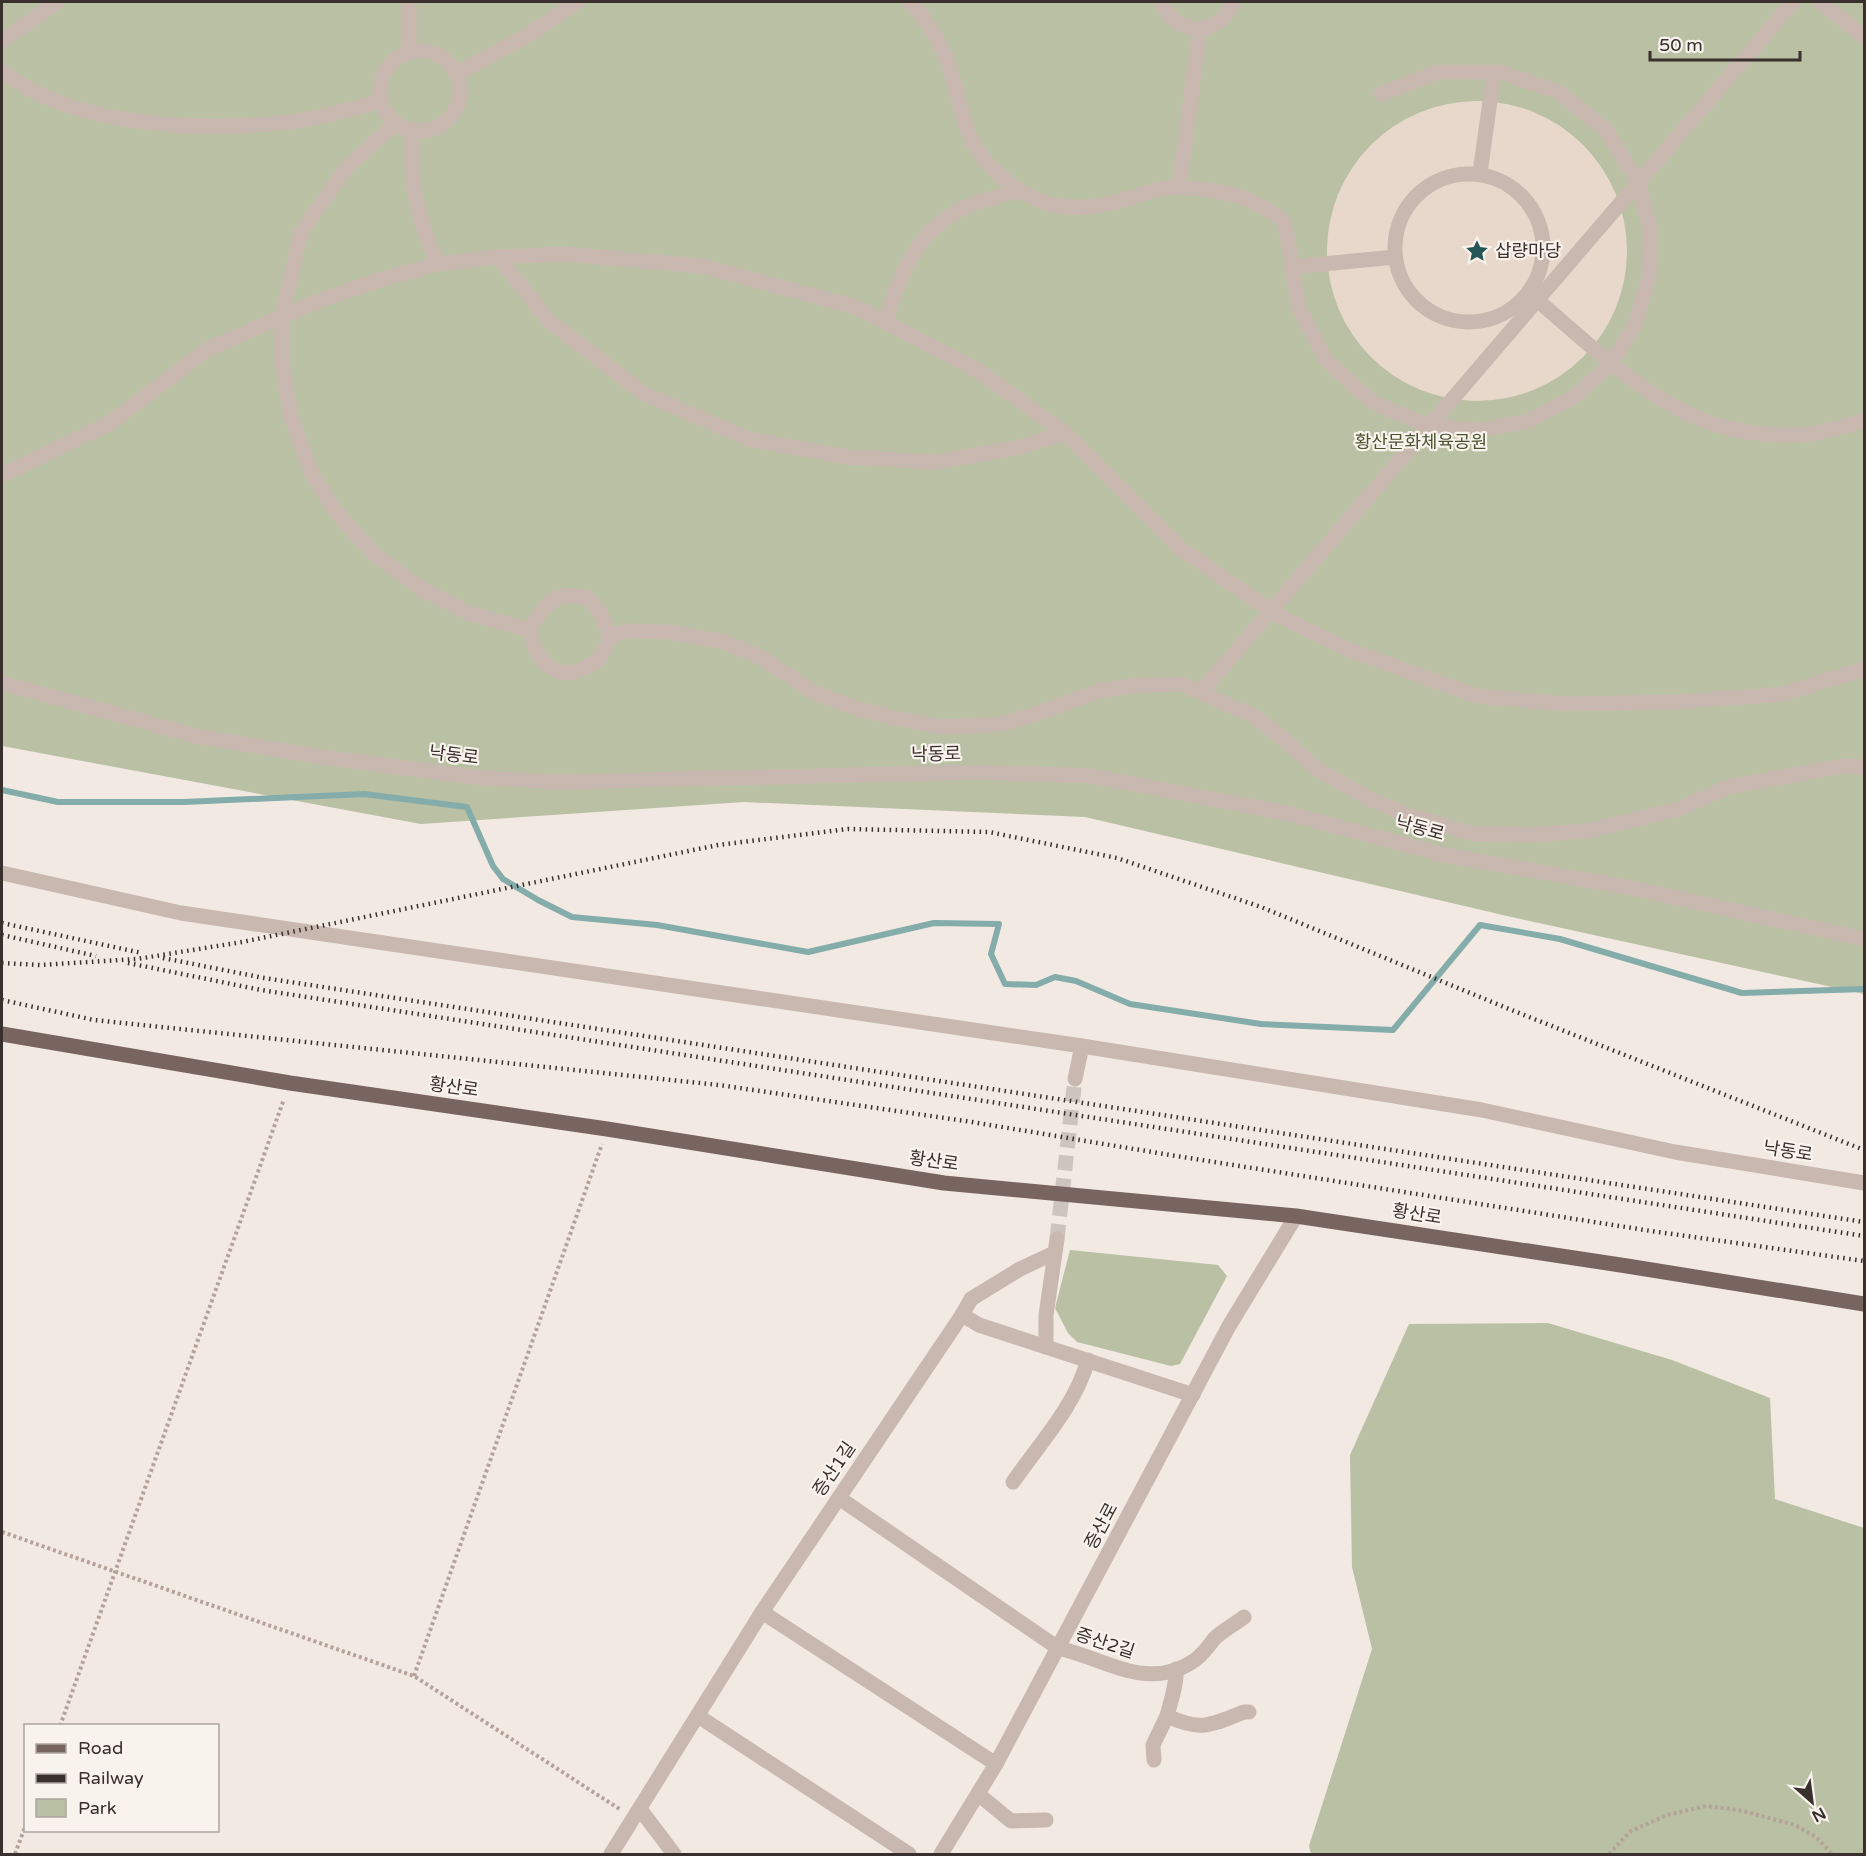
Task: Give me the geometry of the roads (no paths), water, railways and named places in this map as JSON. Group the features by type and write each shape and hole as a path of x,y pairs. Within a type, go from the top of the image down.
{"main road":[{"name":"황산로","path":"2,1034 290,1083 607,1129 944,1183 1296,1216 1864,1304"}],"street":[{"path":"2,41 57,2"},
{"path":"409,2 409,52"},
{"path":"456,74 494,56 576,2"},
{"path":"910,2 940,41 952,72 970,141 993,169 1019,191 1043,203 1070,209 1099,207 1164,188 1199,188 1255,203 1283,220 1298,306 1326,360 1372,402 1428,426 1479,430 1529,421 1574,397 1612,363 1636,322 1649,276 1650,228 1638,182 1606,130 1558,92 1500,72 1438,72 1381,94"},
{"path":"1162,2 1164,10 1182,26 1200,28 1217,23 1226,15 1233,2"},
{"path":"1201,692 1793,2"},
{"path":"1820,2 1864,37"},
{"path":"1179,188 1200,28"},
{"path":"423,51 436,54 447,62 456,74 460,85 460,98 456,110 438,128 412,131 390,119 381,101 381,80 387,68 397,58 409,52 423,51"},
{"path":"2,71 28,90 55,101 120,118 160,123 195,125 279,123 314,118 381,101"},
{"path":"1480,173 1494,72"},
{"path":"396,123 347,167 301,232 282,316 282,364 291,417 311,472 336,512 373,553 423,590 471,614 530,630"},
{"path":"412,131 414,196 423,232 438,264"},
{"path":"1480,173 1501,180 1522,195 1537,215 1544,240 1542,264 1533,287 1517,305 1496,317 1472,322 1449,320 1427,309 1409,293 1398,272 1395,257 1398,224 1410,202 1429,185 1452,175 1480,173"},
{"path":"886,322 895,289 908,263 924,240 944,219 966,207 1019,191"},
{"path":"2,475 110,423 208,349 318,301 379,280 438,264 498,257 563,255 702,266 859,308 980,372 1065,433 1180,548 1271,611 1352,651 1477,696 1568,704 1675,702 1782,694 1864,669"},
{"path":"498,257 549,321 643,393 748,439 847,457 935,462 1016,448 1065,433"},
{"path":"1292,267 1395,257"},
{"path":"1538,300 1641,385 1677,407 1708,422 1738,430 1798,435 1864,420"},
{"path":"568,594 587,597 598,611 610,639 597,662 576,671 561,671 550,668 538,656 533,646 530,630 536,617 549,601 568,594"},
{"path":"609,635 631,631 668,633 725,642 762,658 811,691 852,707 942,727 1002,724 1045,711 1098,690 1139,685 1182,684 1253,716 1280,736 1314,767 1368,799 1411,816 1473,834 1530,835 1587,831 1679,809 1728,787 1842,766 1864,766"},
{"name":"낙동로","path":"2,683 196,736 322,757 482,778 559,782 978,772 1091,776 1286,813 1444,855 1627,887 1864,939"},
{"name":"낙동로","path":"2,873 181,913 1082,1046 1482,1110 1675,1152 1864,1183"},
{"path":"1075,1079 1082,1046"},
{"name":"증산로","path":"941,1854 996,1764 1229,1326 1296,1216"},
{"name":"증산1길","path":"611,1854 762,1612 971,1299 1055,1246 1046,1315 1046,1347"},
{"path":"962,1315 979,1325 1193,1395"},
{"path":"1012,1482 1074,1395 1083,1378 1088,1360"},
{"name":"증산2길","path":"839,1498 1058,1648 1077,1652 1090,1659 1134,1673 1154,1674 1176,1669 1195,1660 1215,1638 1244,1617"},
{"path":"762,1612 996,1764"},
{"path":"1154,1760 1153,1745 1167,1716 1176,1682 1176,1669"},
{"path":"1167,1716 1193,1726 1208,1726 1249,1712"},
{"path":"698,1716 909,1854"},
{"path":"978,1794 1011,1821 1046,1820"},
{"path":"637,1814 674,1854"}],"waterway":[{"path":"2,790 58,802 184,802 364,794 467,807 493,866 503,879 572,917 657,925 808,952 934,923 999,924 991,954 1005,984 1036,985 1055,977 1076,981 1130,1004 1261,1024 1393,1030 1480,925 1560,939 1742,993 1864,989"}],"tunnel":[{"path":"1057,1239 1075,1079"}],"railway":[{"path":"2,963 40,965 137,959 242,942 718,845 848,829 989,832 1117,858 1261,907 1514,1011 1864,1150"},
{"path":"2,923 142,953"},
{"path":"2,935 96,956"},
{"path":"163,958 264,978 1864,1222"},
{"path":"128,963 261,990 1864,1236"},
{"path":"2,1000 94,1020 719,1085 972,1122 1651,1231 1864,1261"}],"place":[{"name":"삽량마당","path":"1477,251"}],"park label":[{"name":"황산문화체육공원","path":"1421,442"}]}
